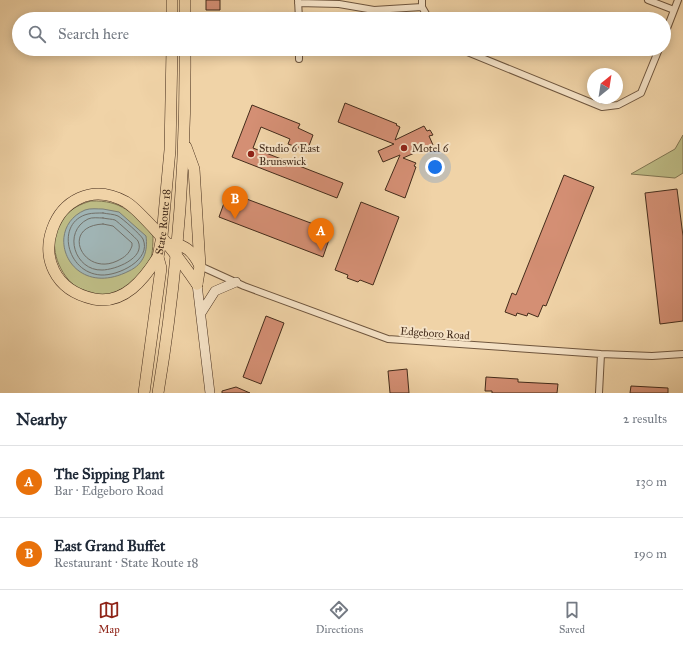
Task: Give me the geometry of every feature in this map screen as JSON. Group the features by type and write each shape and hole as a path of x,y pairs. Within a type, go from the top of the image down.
{"highway":[{"path":"172,0 172,12"},
{"path":"185,0 185,12"},
{"name":"State Route 18","path":"158,393 168,332 172,56"},
{"name":"State Route 18","path":"144,393 162,268 169,248 184,141 185,56"},
{"path":"184,141 194,169 200,266 197,284"},
{"path":"169,248 133,288 116,297 97,299 79,294 65,284 50,262 49,242 54,221 63,209 73,202 91,196 104,195 126,202 133,207 169,248 197,284"},
{"path":"169,248 191,264 200,266"}],"street":[{"path":"422,0 422,7 424,12"},
{"path":"648,0 674,10"},
{"path":"671,18 678,0"},
{"path":"299,12 298,1 339,4 374,10 422,7"},
{"path":"477,56 602,107 618,105 641,93 656,56"},
{"name":"Edgeboro Road","path":"200,266 322,316 388,339 601,354 652,356 683,354"},
{"path":"201,313 216,291 236,282"},
{"path":"197,284 210,393"},
{"path":"599,393 601,354"}],"shaded area":[{"path":"683,135 683,173 675,178 631,174 675,149"},
{"path":"91,201 102,201 119,205 132,214 153,234 151,257 147,268 131,284 110,295 90,294 73,284 61,268 55,249 57,230 68,213"}],"water":[{"path":"103,209 119,212 146,236 144,256 138,265 129,271 108,278 91,277 78,270 68,259 64,246 65,232 72,219 85,210"}],"building":[{"path":"206,0 220,0 220,10 206,10"},
{"name":"Motel 6","path":"345,103 397,124 396,125 400,127 395,140 424,126 427,131 430,130 433,135 429,136 433,145 403,158 416,163 405,198 385,190 400,155 383,162 378,151 394,144 338,122"},
{"name":"Studio 6 East Brunswick","path":"252,105 300,124 298,128 313,135 307,151 288,144 290,139 261,127 253,148 343,183 337,198 232,157"},
{"path":"564,175 594,187 546,306 543,305 538,317 528,313 527,316 517,313 516,316 505,312 512,293 516,295"},
{"path":"677,189 683,236 683,321 660,324 645,193"},
{"path":"228,192 332,231 323,257 219,217"},
{"path":"361,202 399,217 373,285 360,280 358,282 347,278 348,275 335,270"},
{"path":"266,316 284,323 261,384 243,377"},
{"path":"407,369 409,393 390,393 388,371"},
{"path":"486,377 518,379 518,382 558,384 557,393 492,393 492,391 485,391"},
{"path":"631,386 668,388 668,393 630,393"},
{"path":"236,387 250,393 222,393 222,391"}],"place":[{"name":"Motel 6","path":"404,148"},
{"name":"Studio 6 East Brunswick","path":"251,154"},
{"name":"East Grand Buffet","path":"235,219"},
{"name":"The Sipping Plant","path":"321,251"}]}
